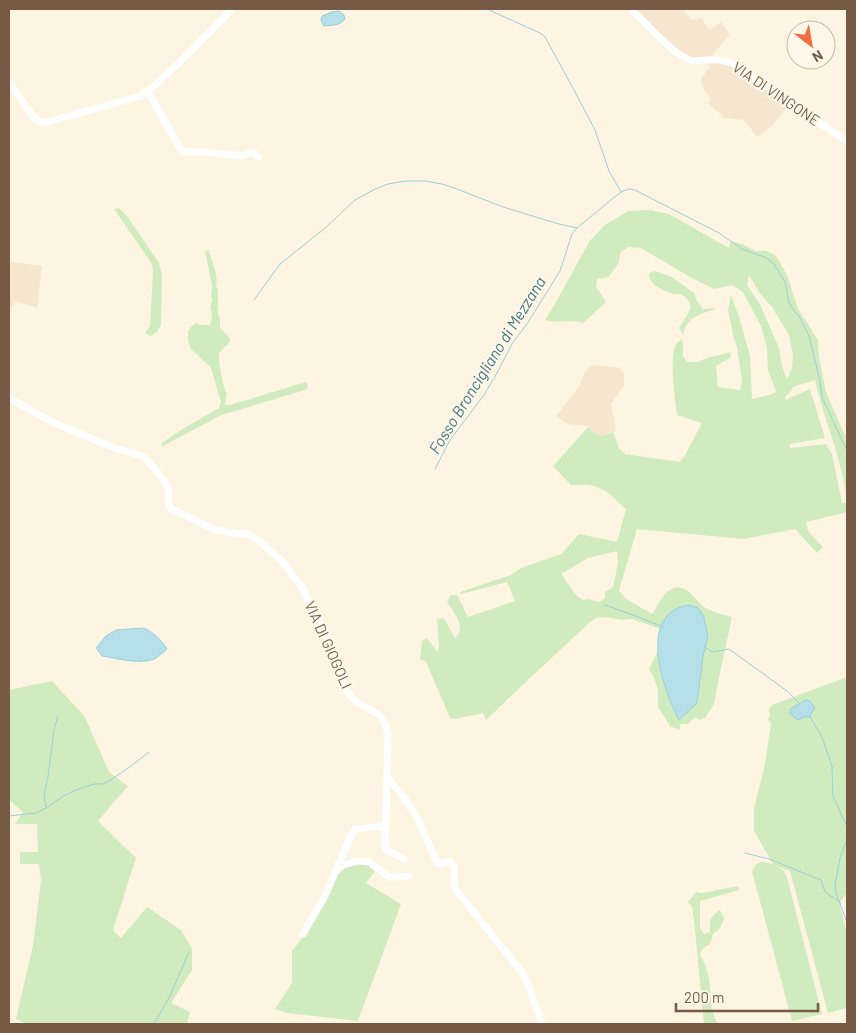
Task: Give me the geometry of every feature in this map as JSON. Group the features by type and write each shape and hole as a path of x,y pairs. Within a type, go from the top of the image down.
{"street":[{"path":"9,82 30,113 40,122 48,122 140,96 148,92 184,58 232,9"},
{"name":"VIA DI VINGONE","path":"631,9 676,53 695,61 718,60 736,65 847,140"},
{"path":"148,92 181,150 184,152 209,152 237,156 252,152 258,157"},
{"name":"VIA DI GIOGOLI","path":"9,398 52,422 112,447 142,456 166,483 171,509 185,514 215,530 238,534 245,533 258,540 282,561 302,587 328,643 344,687 354,700 379,715 384,723 388,734 387,777"},
{"path":"387,777 385,847 404,859"},
{"path":"387,777 404,797 417,817 437,863 450,861 453,863 455,869 453,885 456,890 521,971 527,982 542,1024"},
{"path":"303,934 325,896 355,829 385,826"},
{"path":"338,864 344,865 358,861 369,862 389,877 409,876"}],"shaded area":[{"path":"633,9 683,9 691,20 702,18 709,30 721,22 730,35 713,54 714,57 741,64 793,100 772,126 757,137 744,120 725,118 708,103 711,99 702,86 701,79 711,65 681,60 660,40"},
{"path":"9,263 42,266 37,308 16,301 9,311"},
{"path":"598,365 620,368 624,374 624,385 611,404 616,431 602,436 592,432 589,426 568,424 556,416 579,387 585,372 590,366"}],"green space":[{"path":"119,208 127,216 159,263 162,275 161,325 157,332 151,336 145,333 150,326 152,264 114,209"},
{"path":"650,210 669,214 729,248 731,241 755,251 767,251 776,256 787,275 798,309 818,340 819,357 826,392 847,439 847,503 847,512 806,522 808,531 823,547 817,553 795,529 744,539 637,529 619,591 625,598 652,614 662,597 671,589 677,587 686,590 706,608 732,617 714,704 705,718 698,720 696,717 688,724 681,724 679,730 670,726 658,707 658,691 649,669 658,651 664,683 675,713 703,656 708,637 663,622 661,629 632,619 622,620 598,617 590,622 486,720 483,713 455,719 450,718 426,662 420,659 422,641 427,638 437,652 439,647 437,619 444,618 455,638 458,634 460,625 447,602 451,595 457,595 468,617 515,601 507,582 461,594 460,592 511,575 521,568 561,554 579,534 617,542 626,509 602,489 590,485 571,485 553,466 589,426 592,432 602,436 613,432 619,448 625,454 679,462 684,457 702,423 677,415 673,378 674,350 676,344 682,339 683,356 687,362 697,362 731,352 730,358 716,366 718,387 740,390 742,381 737,347 728,310 731,295 750,356 752,399 776,392 768,370 767,349 761,326 743,292 732,285 714,289 641,248 628,247 620,253 619,262 609,277 597,279 596,287 606,302 583,323 545,320 589,242 605,225 628,211","holes":["749,275 789,335 793,356 792,368 787,379 782,366 779,348 760,304 747,285","815,380 842,471 847,503 842,503 832,454 826,444 790,448 790,444 825,438 810,389 785,400 785,397 793,387","617,551 618,563 613,587 605,592 605,598 600,602 583,600 576,595 561,574 588,558"]},
{"path":"209,250 216,272 220,328 230,340 219,355 221,373 227,394 225,405 306,382 308,386 307,389 302,391 221,415 161,447 162,443 181,430 219,408 221,402 211,368 190,348 188,340 188,331 192,326 196,323 210,325 212,320 210,307 212,285 205,251"},
{"path":"655,271 672,277 694,293 703,309 717,308 698,315 691,320 686,326 683,335 679,328 691,307 684,296 657,287 651,281 649,273"},
{"path":"847,677 847,885 846,894 839,903 847,933 847,1008 828,1013 790,871 774,865 783,870 787,877 822,1014 792,1021 752,871 761,862 773,864 754,831 754,808 765,764 771,723 768,720 770,715 769,709 772,705"},
{"path":"52,681 85,717 109,772 128,786 98,821 136,858 113,930 121,938 147,907 181,930 192,948 192,970 171,1003 190,1012 187,1024 27,1024 16,1019 33,945 41,880 39,864 20,864 20,852 38,852 37,824 15,824 23,812 9,800 9,690"},
{"path":"366,863 376,870 366,883 401,904 358,1021 287,1013 275,1009 292,983 292,951 303,937 335,877 349,865"},
{"path":"739,886 739,890 700,901 700,928 704,934 710,932 711,919 714,914 720,910 724,919 720,928 713,934 710,944 702,949 700,955 709,978 712,1012 718,1024 704,1024 694,920 692,907 688,902 696,892 702,893"}],"water":[{"path":"339,11 344,15 345,19 341,23 324,26 321,20 322,16"},
{"path":"689,605 698,608 704,617 708,637 703,656 697,703 679,720 661,673 658,637 663,622 673,611"},
{"path":"143,628 157,637 167,649 154,659 135,661 102,656 96,648 106,636 116,630"},
{"path":"806,700 810,701 815,709 810,717 798,720 789,713 792,708"}],"waterway":[{"path":"487,9 545,37 595,130 609,171 621,192"},
{"path":"254,300 280,264 324,229 355,200 388,184 405,181 425,181 442,184 503,207 577,228"},
{"name":"Fosso Broncigliano di Mezzana","path":"435,469 450,440 484,395 513,342 527,324 560,271 572,234 617,195 629,189 635,190 719,233 742,249 767,258 774,264 785,282 789,303 799,316 809,336 822,397 847,451"},
{"path":"605,605 663,627"},
{"path":"704,647 713,652 729,649 787,691 800,704"},
{"path":"46,807 44,795 58,715"},
{"path":"810,717 822,737 832,766 833,796 847,827"},
{"path":"9,816 36,813 76,790 94,784 103,784 149,752"},
{"path":"847,839 840,858 835,885 847,923"},
{"path":"745,853 769,859 821,880 825,892 841,903"},
{"path":"154,1024 170,996 189,952"}]}
